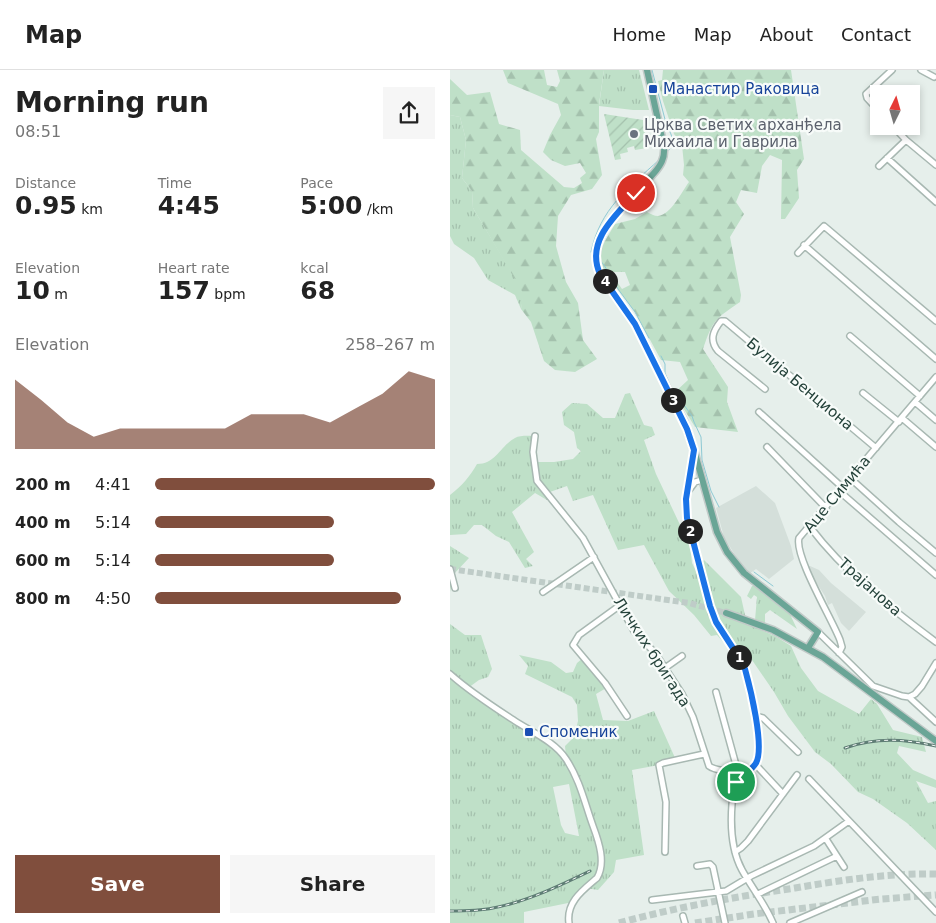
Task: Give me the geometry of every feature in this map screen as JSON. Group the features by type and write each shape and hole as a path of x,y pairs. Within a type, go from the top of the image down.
{"main road":[{"path":"647,70 664,147 664,156 654,173 604,229 596,248 596,264 600,274 640,333 684,421 717,532 733,561 752,579 818,632 808,648"},
{"path":"726,613 766,627 808,648 833,664 936,741"}],"street":[{"path":"876,85 892,70"},
{"path":"921,70 934,77"},
{"path":"870,90 866,94 870,101"},
{"path":"901,135 936,165"},
{"path":"879,166 906,140"},
{"path":"887,158 936,202"},
{"path":"798,253 824,226 936,321"},
{"path":"804,245 936,359"},
{"name":"Булија Бенциона","path":"765,390 713,345 712,340 719,324 723,320 876,448"},
{"path":"850,336 920,396"},
{"name":"Аце Симића","path":"839,653 842,645 807,571 798,546 799,538 936,377"},
{"path":"864,393 936,447"},
{"path":"915,402 936,420"},
{"path":"759,412 840,489 936,575"},
{"name":"Личких бригада","path":"535,436 533,452 537,481 583,538 635,633 656,653 682,694 690,709 704,754 711,768 734,773"},
{"path":"768,447 826,508"},
{"path":"694,450 687,493 687,518 705,593 716,622 745,669 759,742 755,764 735,784 733,792 732,838 735,852 747,878 758,894 773,923"},
{"path":"689,480 694,476 702,479"},
{"path":"850,478 898,522 936,553"},
{"path":"687,493 695,482 702,479"},
{"name":"Трајанова","path":"810,527 820,540 864,585 936,642"},
{"path":"543,592 594,557"},
{"path":"450,570 454,588"},
{"path":"620,606 579,635 573,646 605,683 627,716"},
{"path":"818,632 875,688 909,697 936,722"},
{"path":"666,668 682,656"},
{"path":"909,697 915,694 922,686 936,663"},
{"path":"450,674 488,704 553,746 566,759 575,774 596,834 601,863 600,873 597,878 571,904 568,914 569,923"},
{"path":"716,692 736,765 734,773 739,779"},
{"path":"755,716 763,718 798,752"},
{"path":"664,852 666,802 659,766 663,763 704,754"},
{"path":"755,764 784,794"},
{"path":"735,852 748,841 797,775"},
{"path":"809,779 936,912"},
{"path":"652,900 720,892 732,888 747,878 826,839 849,821"},
{"path":"826,839 844,867"},
{"path":"758,894 837,856"},
{"path":"697,866 712,865 720,892 725,923"},
{"path":"790,923 862,892"},
{"path":"683,916 685,923"}],"shaded area":[{"path":"756,486 775,503 794,559 769,579 756,569 749,574 741,565 724,537 716,508"},
{"path":"810,566 819,570 831,583 866,612 849,631 841,623 832,603 828,605 825,596 806,567"}],"green space":[{"path":"503,70 544,70 547,85 557,87 560,81 557,70 604,70 599,104 599,132 596,139 602,175 592,189 571,195 558,216 556,246 566,282 578,303 583,340 597,359 575,372 555,370 544,361 531,322 521,309 523,293 473,208 472,191 462,178 466,140 460,117 450,115 450,79 467,95 490,92 499,124 520,130 521,150 564,187 574,188 582,183 580,178 586,173 580,163 565,166 551,160 543,152 561,115 558,104 508,83"},
{"path":"604,70 639,70 649,110 599,106"},
{"path":"663,70 791,70 804,159 797,170 799,198 785,219 781,219 782,160 770,155 762,166 757,193 741,190 736,202 744,214 730,237 741,295 740,302 716,321 709,332 703,349 728,387 727,402 738,432 695,427 674,393 688,380 680,362 661,360 635,312 610,279 613,276 622,289 630,285 625,272 605,274 600,260 604,242 615,224 635,219 647,212 657,216 663,215 676,202 689,182 683,175 682,145 674,134 658,81 662,80"},
{"path":"604,114 643,120 647,148 635,150 634,146 627,148 628,152 620,154 621,159 615,160"},
{"path":"450,115 460,117 466,140 462,178 472,191 473,208 524,293 521,309 515,295 488,280 474,258 454,244 450,236"},
{"path":"630,393 644,425 652,427 655,435 644,440 656,474 690,546 692,563 696,571 704,560 741,597 747,624 775,636 791,646 801,668 818,691 859,714 871,699 877,704 893,730 922,737 926,752 899,746 897,753 913,770 936,780 936,788 916,781 928,803 936,801 936,850 907,823 873,799 858,792 831,764 815,752 788,716 774,692 745,651 738,649 732,652 717,635 711,636 694,615 669,591 644,545 618,550 593,495 573,501 567,486 547,493 551,498 547,500 535,493 512,512 534,552 526,559 533,566 525,568 509,542 496,536 482,525 474,525 466,534 450,535 450,495 472,473 477,464 489,461 510,441 517,437 525,436 535,436 534,462 554,462 573,459 581,451 577,448 574,432 564,425 562,412 572,403 587,404 603,418 615,418 625,394"},
{"path":"450,546 469,558 453,575 450,592"},
{"path":"752,586 756,586 788,610 797,629 770,610 765,614 765,625 755,620 757,597 754,595 751,599 747,596"},
{"path":"450,624 465,635 481,635 492,669 488,677 479,680 468,688 566,757 565,746 574,737 578,721 577,705 572,697 525,674 528,666 519,655 551,662 566,673 573,672 577,663 583,658 608,687 596,694 603,720 628,721 654,711 676,760 632,770 644,855 616,860 614,872 598,890 586,888 573,902 524,912 524,923 450,923","holes":["569,784 579,836 565,833 561,825 553,787"]}],"waterway":[{"path":"652,70 667,127 672,136 672,144 669,150"},
{"path":"591,252 595,237 608,211 626,190 659,160"},
{"path":"599,259 635,312 649,338"},
{"path":"661,356 671,387 692,416 701,437 702,460 711,491 719,507"},
{"path":"754,572 773,586"}],"tunnel":[{"path":"450,569 689,603 726,613"},
{"path":"619,923 706,903 830,882 883,876 936,874"},
{"path":"695,923 881,899 936,895"}],"railway":[{"path":"845,748 868,742 891,740 936,746"},
{"path":"450,911 482,910 518,902 590,871"}],"place":[{"name":"Манастир Раковица","path":"653,89"},
{"name":"Црква Светих арханђела Михаила и Гаврила","path":"634,134"},
{"name":"Споменик","path":"529,732"}],"route":[{"path":"636,193 609,222 601,234 596,248 596,264 600,274 640,333 684,421 694,450 686,499 687,518 705,593 716,622 745,669 758,737 759,751 756,762 736,782"}]}
